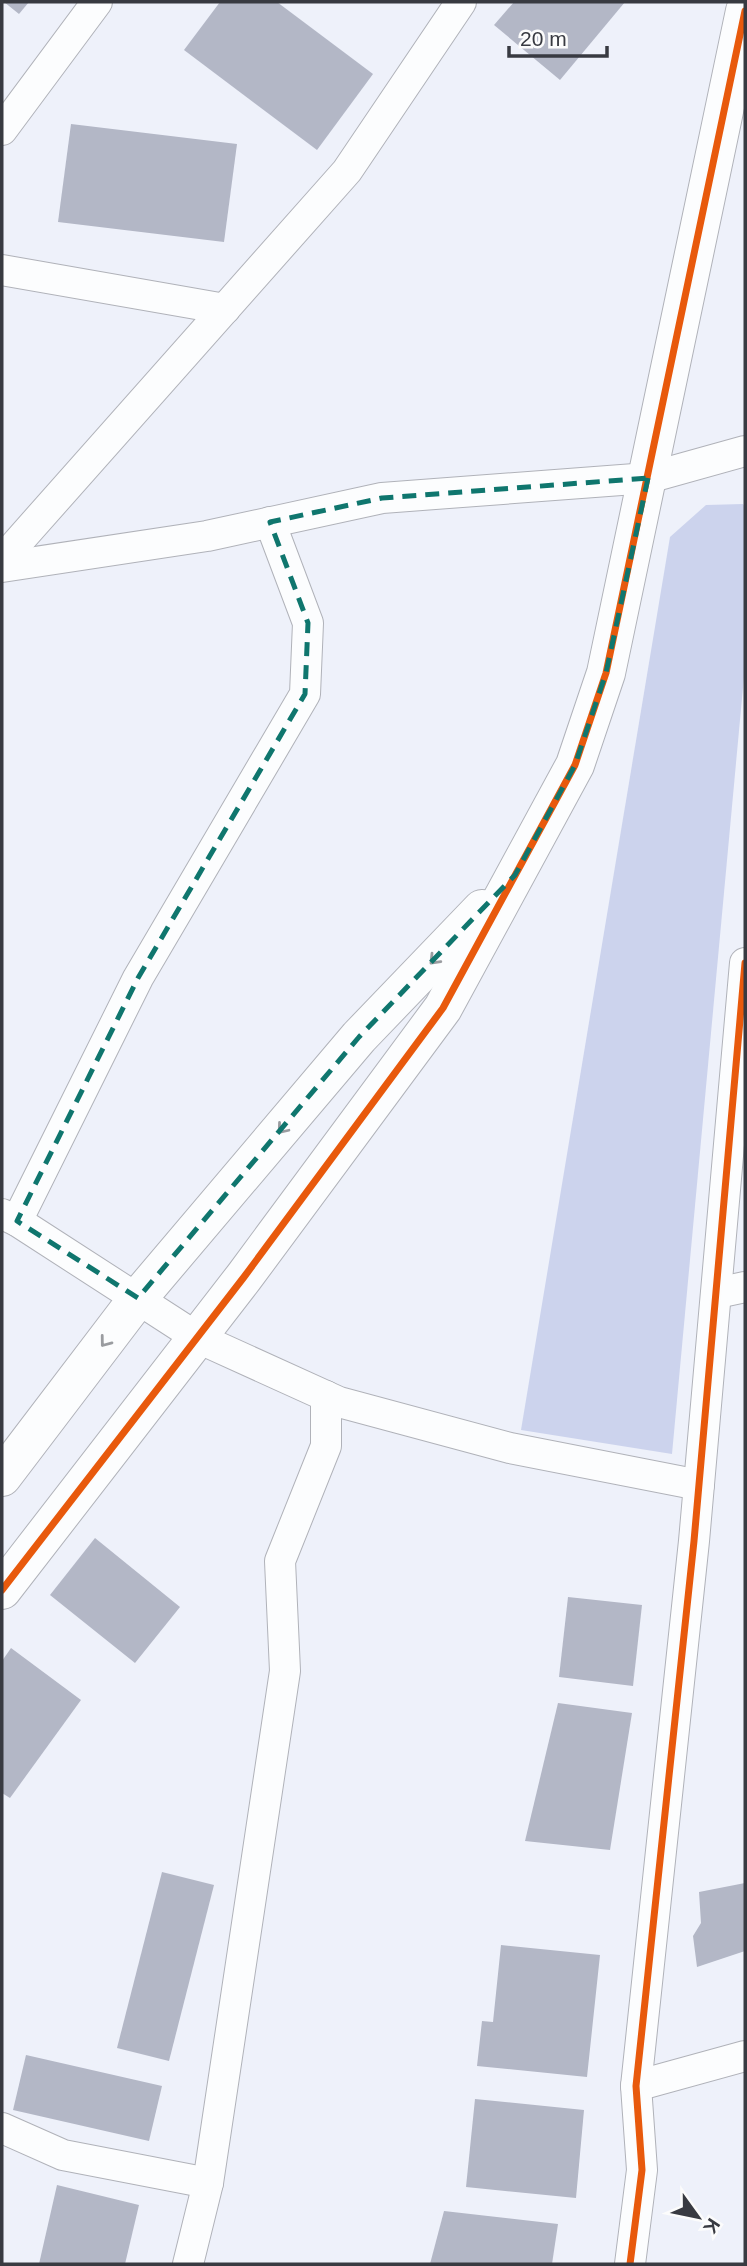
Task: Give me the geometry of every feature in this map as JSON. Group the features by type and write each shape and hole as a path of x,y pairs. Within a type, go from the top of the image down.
{"street":[{"path":"2,130 97,2"},
{"path":"2,560 347,171 461,2"},
{"path":"2,1590 198,1338 443,1008 575,765 606,673 745,11"},
{"path":"2,270 225,309"},
{"path":"2,567 207,536 382,498 648,478 745,451"},
{"path":"270,522 308,623 305,694 138,978 10,1217 198,1338 339,1402 510,1448 699,1485"},
{"path":"2,1477 138,1298 359,1037 514,875"},
{"path":"630,2264 642,2169 636,2086 699,1485 731,1290 745,963"},
{"path":"188,2264 208,2183 285,1671 279,1561 326,1446 326,1396"},
{"path":"636,2086 745,2056"},
{"path":"2,2128 63,2155 208,2183"}],"highlighted area":[{"path":"648,478 606,673 575,765 515,875 359,1037 138,1298 17,1221 138,978 305,694 308,623 270,522 382,498"}],"shaded area":[{"path":"743,504 745,666 672,1454 521,1430 670,537 706,505"}],"building":[{"path":"4,2 29,2 19,14"},
{"path":"220,2 277,2 373,74 317,150 184,50"},
{"path":"514,2 625,2 560,80 494,25"},
{"path":"71,124 237,144 224,242 58,222"},
{"path":"95,1538 180,1607 135,1663 50,1595"},
{"path":"568,1597 642,1605 633,1686 559,1677"},
{"path":"11,1648 81,1700 10,1798 2,1793 2,1661"},
{"path":"558,1703 632,1713 610,1850 525,1841"},
{"path":"162,1872 214,1885 169,2061 117,2048"},
{"path":"745,1883 745,1951 697,1967 693,1936 701,1923 699,1892"},
{"path":"501,1945 600,1955 587,2077 477,2066 482,2021 493,2022"},
{"path":"26,2055 162,2086 149,2141 13,2110"},
{"path":"475,2099 584,2110 576,2198 466,2187"},
{"path":"57,2185 139,2205 125,2264 39,2264"},
{"path":"444,2211 558,2224 552,2264 430,2264"}],"cycle path":[{"path":"2,1590 244,1277 443,1008 575,765 606,673 745,11"},
{"path":"630,2264 642,2170 636,2086 694,1541 745,963"}]}
